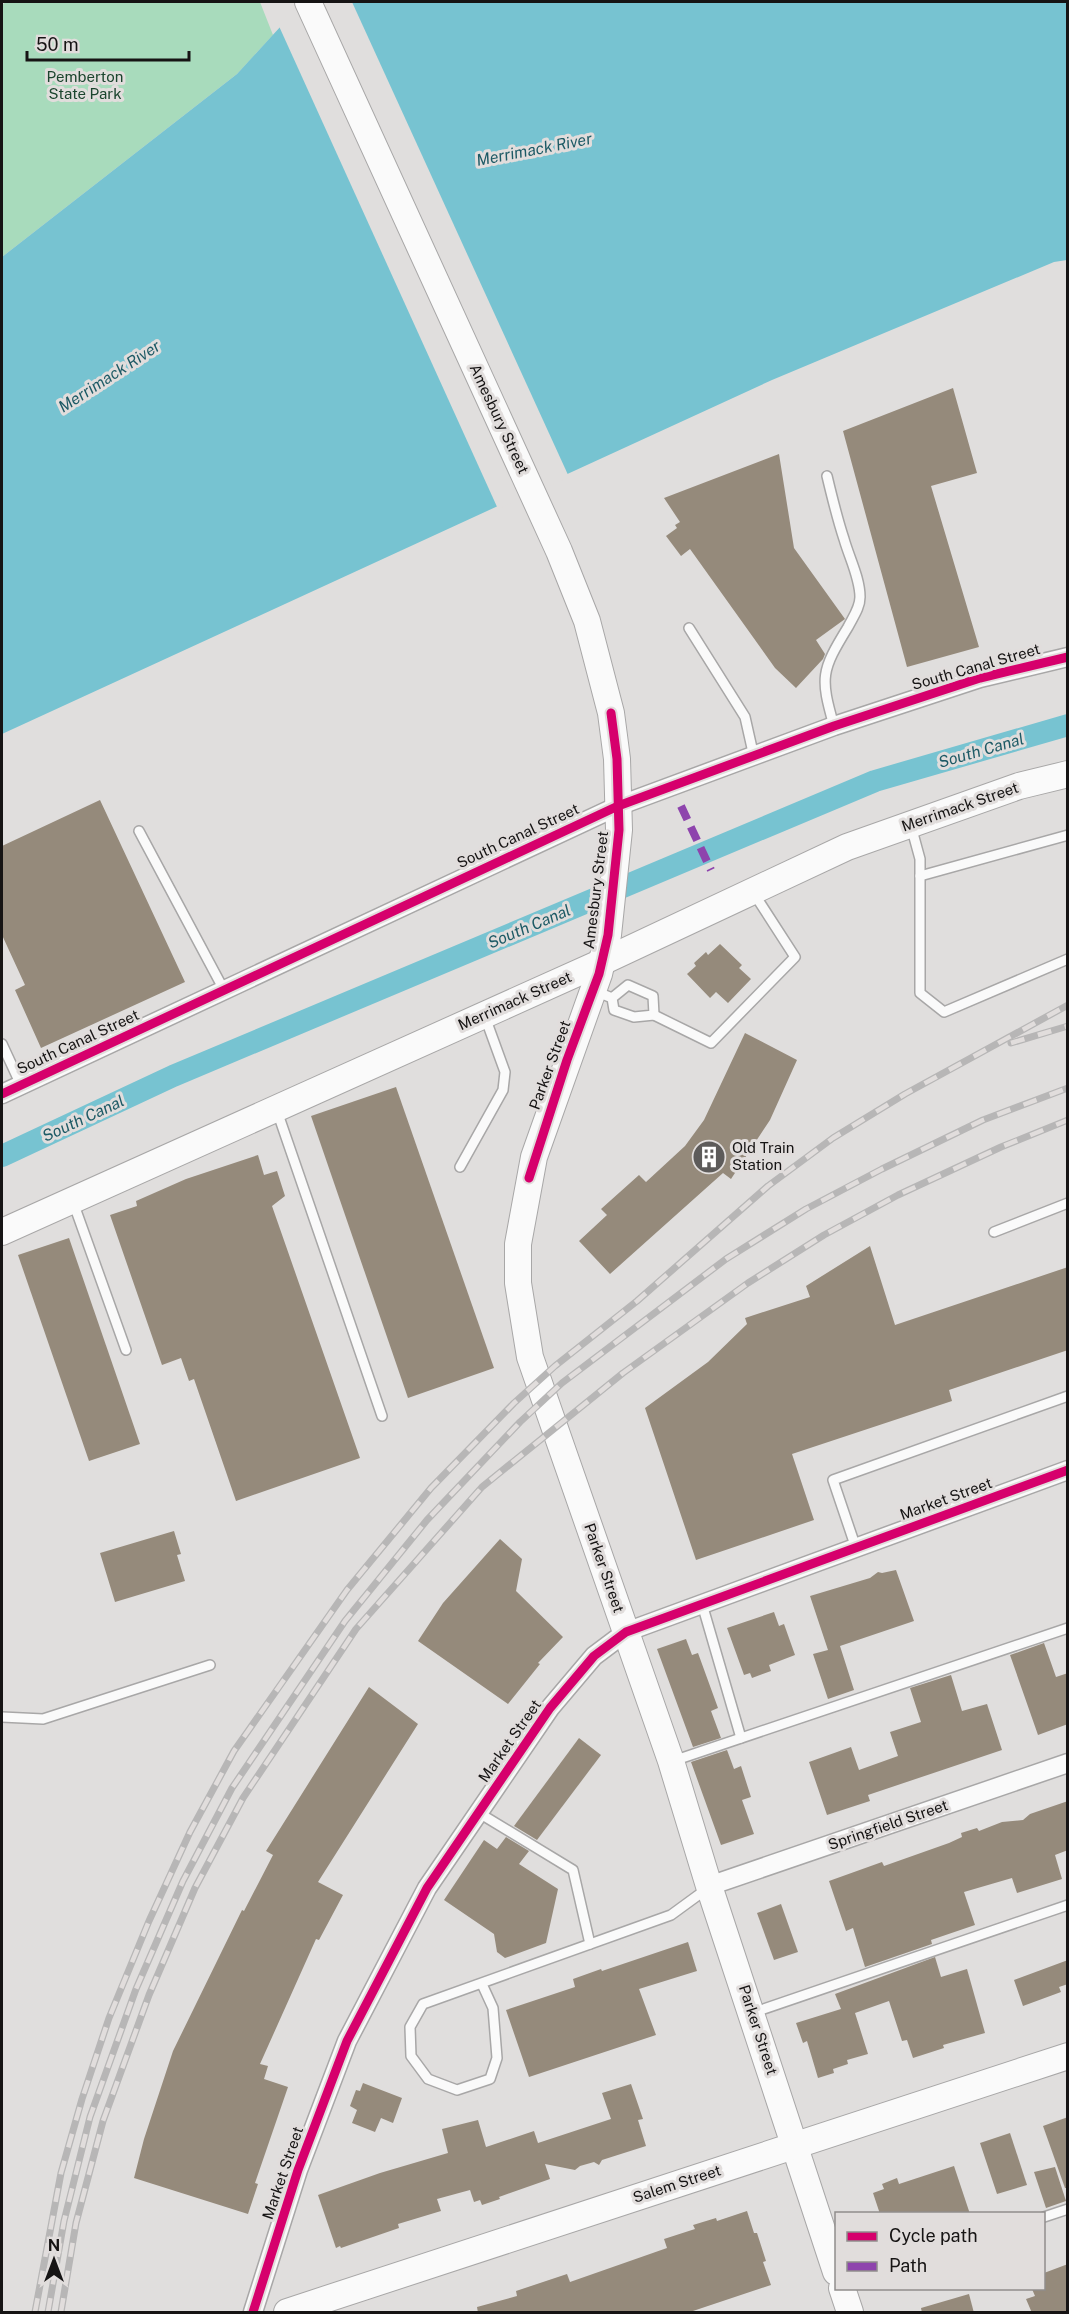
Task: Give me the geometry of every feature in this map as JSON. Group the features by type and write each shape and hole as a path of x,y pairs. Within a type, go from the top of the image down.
{"main road":[{"name":"Amesbury Street","path":"308,2 559,551 587,621 611,713 617,759 619,818 608,935 602,962"},
{"name":"Merrimack Street","path":"2,1232 602,962 846,848 910,823 1019,786 1068,774"},
{"name":"Parker Street","path":"602,962 603,994 534,1157 518,1244 518,1283 530,1357 671,1761 835,2266"},
{"name":"Salem Street","path":"287,2313 1068,2056"},
{"path":"842,2290 850,2313"}],"street":[{"name":"South Canal Street","path":"2,1094 224,990 754,757 834,726 980,678 1068,657"},
{"name":"Market Street","path":"253,2313 298,2170 347,2041 427,1888 550,1708 594,1656 626,1632 1068,1470"},
{"name":"Springfield Street","path":"710,1886 1068,1763"}],"lane":[{"path":"827,476 860,598 858,610 833,651 827,668 824,685 834,726"},
{"path":"688,628 745,717 754,757"},
{"path":"910,823 920,859 920,993 944,1012 1068,959"},
{"path":"139,831 224,990"},
{"path":"920,876 1068,835"},
{"path":"654,1015 653,996 628,985 603,994 614,1010 634,1017 654,1015 711,1043 795,957 753,891"},
{"path":"459,1167 503,1090 505,1072 484,1015"},
{"path":"2,1044 21,1085"},
{"path":"276,1108 382,1416"},
{"path":"72,1200 126,1350"},
{"path":"994,1232 1068,1203"},
{"path":"856,1548 833,1480 1068,1396"},
{"path":"702,1604 741,1738"},
{"path":"671,1761 1068,1628"},
{"path":"2,1717 43,1719 210,1665"},
{"path":"479,1813 573,1870 590,1944"},
{"path":"482,1984 493,2008 497,2058 490,2079 457,2090 429,2079 411,2056 410,2027 423,2004 670,1915 710,1886"},
{"path":"752,2013 1068,1905"},
{"path":"1045,2217 1068,2209"}],"green space":[{"name":"Pemberton State Park","path":"6,2 260,2 273,35 237,74 2,257 2,5"}],"water":[{"name":"Merrimack River","path":"303,2 1067,2 1067,260 1054,262 772,380 2,734 2,257 237,74"}],"pier":[{"path":"299,2 352,2 569,477 498,509 278,24"}],"building":[{"path":"953,388 977,473 931,486 979,647 907,667 843,431"},
{"path":"779,454 794,548 845,619 816,640 825,654 823,659 796,688 775,668 690,549 681,556 666,536 677,528 675,525 680,522 664,498"},
{"path":"100,800 185,982 41,1048 15,990 25,985 2,935 2,846"},
{"path":"720,944 742,965 739,968 751,979 728,1003 716,992 710,998 687,974 696,966 694,963 706,952 708,955"},
{"name":"Old Train Station","path":"745,1033 797,1060 770,1120 731,1179 723,1173 610,1274 579,1241 607,1215 601,1209 639,1175 646,1182 685,1146 704,1120"},
{"path":"396,1087 494,1368 408,1398 311,1116"},
{"path":"258,1155 264,1175 277,1171 285,1196 272,1206 360,1458 236,1501 194,1379 189,1381 181,1358 162,1365 110,1215 137,1206 136,1201 186,1179"},
{"path":"69,1238 140,1444 89,1461 18,1255"},
{"path":"870,1246 895,1325 1068,1267 1068,1350 949,1390 952,1401 792,1454 814,1520 696,1560 645,1408 708,1362 747,1324 745,1318 810,1297 806,1286"},
{"path":"174,1531 181,1554 177,1555 185,1581 115,1602 100,1553"},
{"path":"500,1539 522,1559 516,1591 563,1637 538,1663 540,1664 508,1704 418,1641 443,1603"},
{"path":"896,1570 914,1621 840,1646 854,1690 828,1699 813,1654 828,1650 810,1596 870,1578 878,1572"},
{"path":"774,1612 779,1626 784,1624 795,1655 769,1665 771,1671 752,1678 750,1673 744,1675 727,1628"},
{"path":"686,1639 692,1655 698,1653 718,1708 711,1711 721,1738 693,1747 657,1649"},
{"path":"1044,1643 1056,1677 1068,1673 1068,1724 1038,1735 1010,1655"},
{"path":"951,1675 962,1711 987,1704 1002,1750 868,1795 870,1801 827,1815 809,1762 851,1747 859,1770 898,1756 890,1732 921,1722 910,1688"},
{"path":"369,1687 418,1724 318,1882 343,1895 319,1940 316,1939 260,2064 268,2066 264,2079 288,2087 255,2183 258,2184 248,2214 134,2178 144,2139 173,2051 242,1910 244,1911 273,1855 266,1851"},
{"path":"579,1738 601,1755 537,1840 514,1826"},
{"path":"727,1750 734,1769 741,1766 751,1797 742,1800 754,1834 721,1845 691,1762"},
{"path":"1068,1801 1068,1850 1055,1855 1062,1879 1017,1893 1012,1878 964,1892 975,1925 931,1940 932,1944 865,1967 853,1928 846,1931 829,1881 882,1862 884,1866 949,1843 962,1837 961,1833 977,1828 979,1831 1002,1822 1023,1820 1030,1814"},
{"path":"506,1837 529,1851 519,1864 558,1889 546,1943 505,1958 497,1952 494,1934 444,1900 484,1840 497,1849"},
{"path":"781,1904 798,1952 774,1960 757,1913"},
{"path":"688,1942 697,1971 639,1989 656,2035 529,2077 506,2010 575,1987 573,1979"},
{"path":"935,1957 941,1977 967,1969 985,2033 943,2045 944,2048 913,2058 907,2040 902,2041 889,2001 855,2013 868,2054 847,2060 848,2064 833,2069 834,2073 818,2078 807,2041 803,2043 796,2023 841,2009 835,1994"},
{"path":"1068,1960 1068,1984 1059,1987 1061,1992 1023,2006 1014,1980"},
{"path":"363,2083 402,2098 393,2123 381,2118 375,2132 352,2123 357,2110 350,2106 356,2090 360,2091"},
{"path":"631,2084 643,2119 638,2120 646,2146 602,2160 599,2165 594,2162 575,2170 545,2164 550,2179 482,2205 480,2200 474,2202 470,2190 437,2199 441,2211 398,2224 399,2228 336,2248 318,2195 380,2173 448,2153 442,2129 478,2120 486,2147 534,2131 538,2143 611,2119 602,2093"},
{"path":"1068,2117 1068,2188 1065,2188 1043,2126"},
{"path":"1010,2133 1027,2185 997,2194 980,2143"},
{"path":"954,2166 969,2212 879,2212 873,2193 884,2189 882,2184 897,2178 899,2184"},
{"path":"1055,2167 1066,2201 1046,2208 1034,2172"},
{"path":"747,2211 754,2233 757,2233 771,2285 687,2313 478,2313 477,2307 517,2296 516,2291 567,2274 570,2282 667,2248 664,2239 695,2229 693,2225 716,2218 717,2221"},
{"path":"1068,2264 1068,2313 1032,2313 1026,2299 1035,2296 1032,2290 1045,2290 1045,2273"},
{"path":"969,2294 974,2313 922,2313 921,2308"}],"waterway":[{"name":"South Canal","path":"2,1156 173,1076 875,781 1068,725"}],"railway":[{"path":"35,2312 61,2173 82,2099 109,2018 149,1921 190,1832 234,1751 347,1590 431,1488 514,1403 555,1366 637,1301 768,1186 833,1138 905,1094 1068,1005"},
{"path":"1011,1043 1068,1026"},
{"path":"48,2312 64,2221 90,2117 136,1989 183,1881 232,1788 345,1621 427,1520 520,1422 562,1383 726,1259 806,1209 882,1169 983,1120 1068,1088"},
{"path":"61,2312 76,2223 103,2121 149,1995 195,1888 243,1798 356,1629 482,1487 623,1373 748,1283 824,1235 898,1195 1001,1147 1068,1120"}],"marked path":[{"path":"681,806 711,870"}],"cycle path":[{"path":"2,1094 618,806 834,726 980,678 1068,657"},
{"path":"529,1178 567,1060 599,974 608,935 619,830 617,759 611,713"},
{"path":"253,2312 298,2170 347,2041 427,1888 550,1708 594,1656 626,1632 1068,1470"}],"place":[{"name":"Old Train Station","path":"709,1157"}]}
